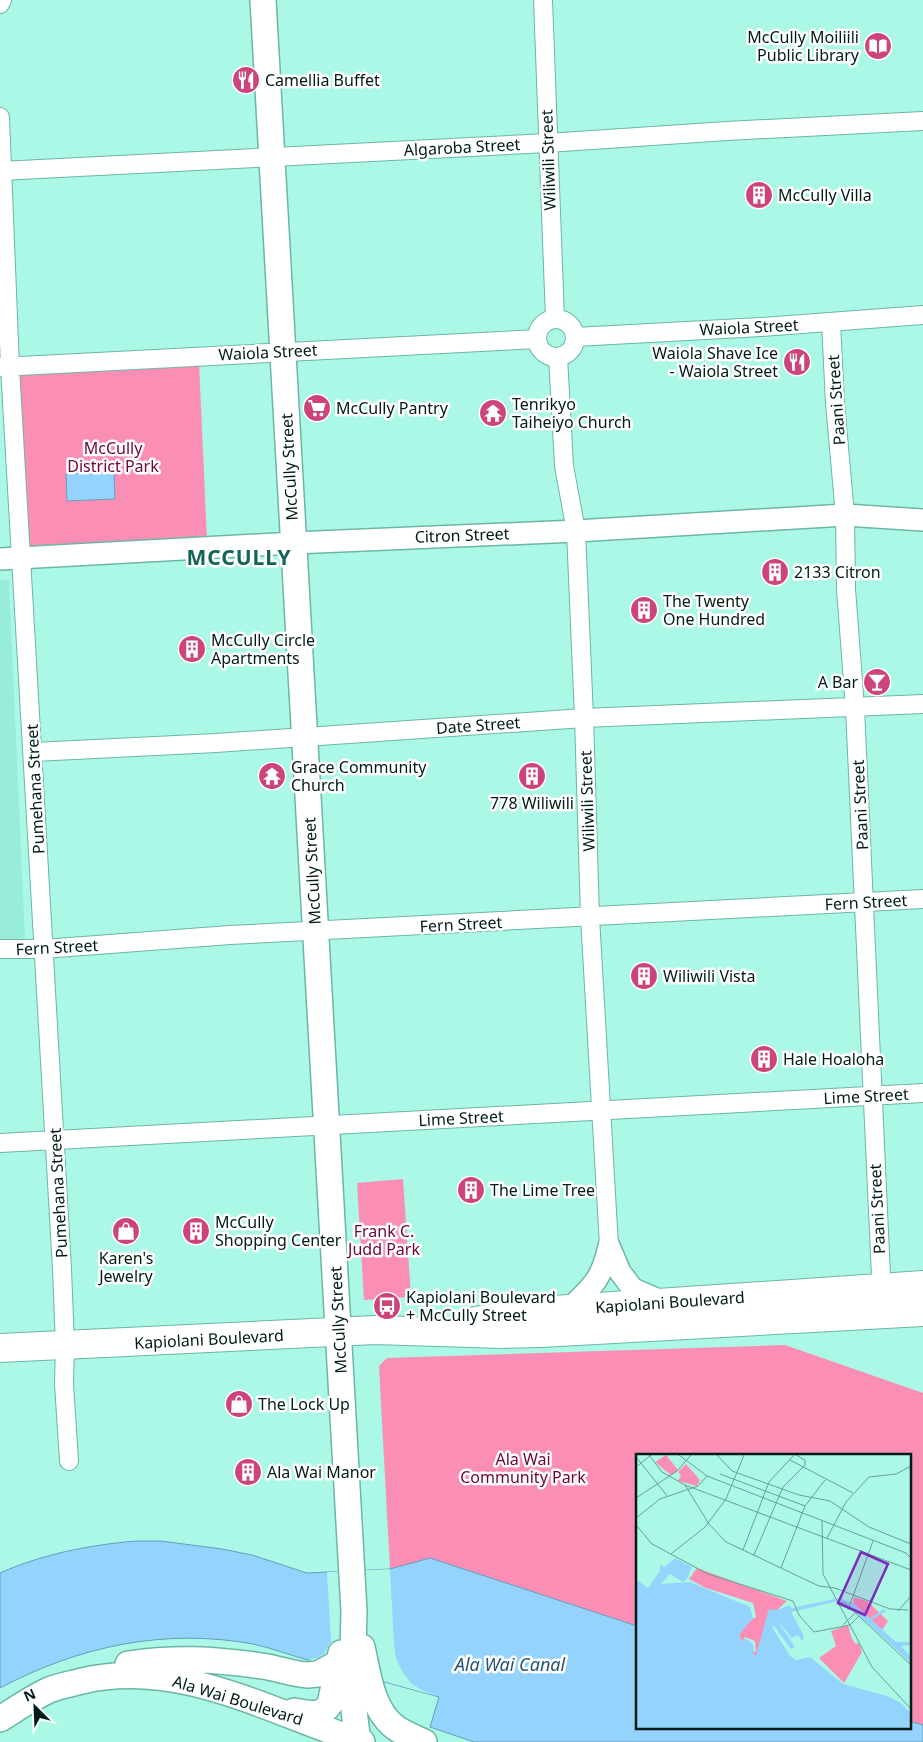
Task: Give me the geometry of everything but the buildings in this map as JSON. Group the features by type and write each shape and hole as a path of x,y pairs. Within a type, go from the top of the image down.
{"main road":[{"name":"McCully Street","path":"263,0 354,1610 338,1676 360,1742"},
{"name":"Kapiolani Boulevard","path":"418,1330 524,1312 923,1285"},
{"name":"Kapiolani Boulevard","path":"0,1348 375,1330 502,1334 541,1333 923,1312"},
{"path":"274,1708 313,1714 324,1711 330,1704 354,1610"},
{"path":"354,1610 369,1682 376,1700 384,1715 397,1728 424,1742"},
{"path":"50,1690 87,1673 128,1664 167,1659 190,1658 270,1667 303,1675 338,1676"},
{"name":"Ala Wai Boulevard","path":"0,1719 50,1690 100,1677 151,1676 186,1681 274,1708 360,1742"}],"street":[{"path":"0,4 2,0"},
{"name":"Wiliwili Street","path":"543,0 555,319"},
{"name":"Pumehana Street","path":"0,117 5,367 22,558 34,752 42,949 55,1140 65,1346 64,1384 69,1461"},
{"name":"Algaroba Street","path":"1,170 547,143 923,121"},
{"name":"Waiola Street","path":"575,337 923,315"},
{"path":"555,319 566,322 571,326 575,337 572,348 563,356 558,357 546,355 541,351 537,333 544,324 555,319"},
{"name":"Paani Street","path":"830,322 845,515 846,589 855,708 883,1314"},
{"name":"Waiola Street","path":"5,367 537,339"},
{"name":"Wiliwili Street","path":"558,357 564,466 576,530 590,917 609,1246"},
{"name":"Citron Street","path":"0,559 845,515 923,520"},
{"name":"Date Street","path":"34,752 305,737 584,718 923,704"},
{"name":"Fern Street","path":"0,949 42,949 316,931 923,899"},
{"name":"Lime Street","path":"0,1143 923,1093"},
{"path":"609,1246 620,1272 632,1289 663,1302"},
{"path":"569,1308 595,1284 603,1270 609,1246"}],"shaded area":[{"path":"0,580 9,580 25,941 0,942"}],"green space":[{"name":"McCully District Park","path":"199,363 207,540 26,554 15,374"},
{"name":"Frank C. Judd Park","path":"403,1179 411,1297 364,1300 357,1183"},
{"name":"Ala Wai Community Park","path":"785,1345 923,1393 923,1725 910,1721 910,1454 636,1454 636,1626 430,1558 390,1569 379,1366 387,1358"}],"water":[{"path":"114,472 115,499 67,501 66,474"},
{"name":"Ala Wai Canal","path":"136,1541 161,1541 222,1549 252,1555 307,1573 390,1569 430,1558 636,1626 636,1730 910,1730 910,1721 923,1725 923,1742 474,1742 430,1727 439,1697 253,1644 187,1638 123,1644 92,1651 30,1673 0,1688 0,1573 16,1566 66,1551"}],"pier":[{"path":"390,1569 396,1659 403,1673 412,1684 425,1692 440,1697 308,1660 324,1654 331,1641 327,1572"}],"place":[{"name":"McCully Moiliili Public Library","path":"878,46"},
{"name":"Camellia Buffet","path":"246,80"},
{"name":"McCully Villa","path":"759,195"},
{"name":"Waiola Shave Ice - Waiola Street","path":"797,362"},
{"name":"McCully Pantry","path":"317,408"},
{"name":"Tenrikyo Taiheiyo Church","path":"493,413"},
{"name":"2133 Citron","path":"775,572"},
{"name":"The Twenty One Hundred","path":"644,610"},
{"name":"McCully Circle Apartments","path":"192,649"},
{"name":"A Bar","path":"877,682"},
{"name":"Grace Community Church","path":"272,776"},
{"name":"778 Wiliwili","path":"532,776"},
{"name":"Wiliwili Vista","path":"644,976"},
{"name":"Hale Hoaloha","path":"764,1059"},
{"name":"The Lime Tree","path":"471,1190"},
{"name":"Karen's Jewelry","path":"126,1231"},
{"name":"McCully Shopping Center","path":"196,1231"},
{"name":"Kapiolani Boulevard + McCully Street","path":"387,1306"},
{"name":"The Lock Up","path":"239,1404"},
{"name":"Ala Wai Manor","path":"248,1472"}],"district":[{"name":"MCCULLY","path":"239,558"}]}
